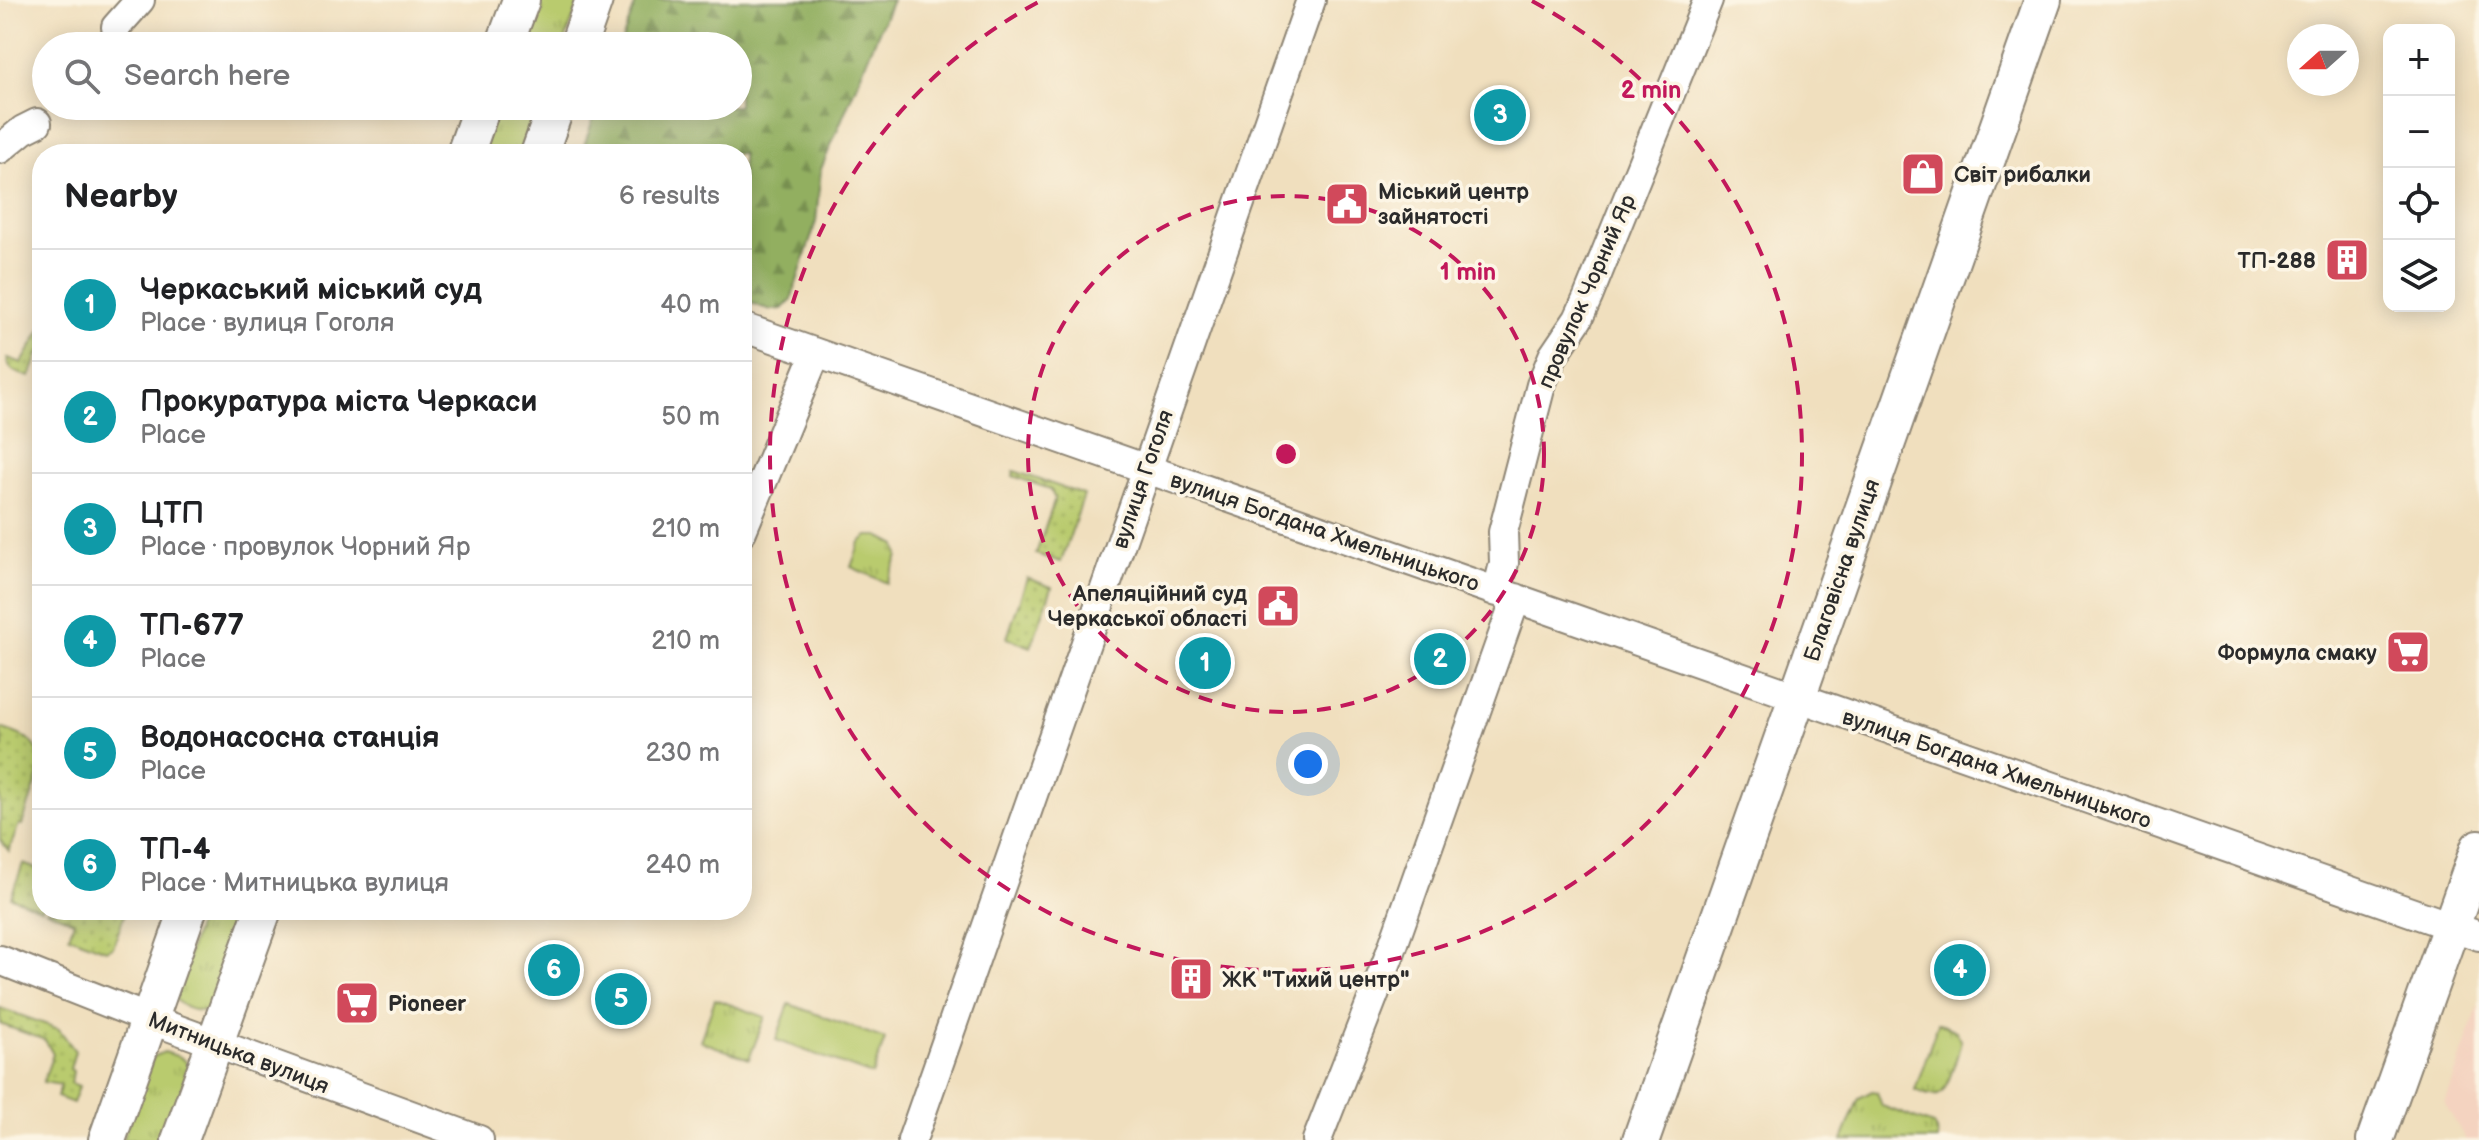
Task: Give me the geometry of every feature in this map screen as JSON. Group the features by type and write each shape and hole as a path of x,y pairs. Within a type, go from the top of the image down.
{"main road":[{"path":"509,32 521,0"},
{"path":"583,32 594,0"},
{"name":"Благовісна вулиця","path":"1641,1140 2043,0"},
{"path":"469,144 477,120"},
{"path":"543,144 551,120"},
{"path":"2375,1140 2465,931 2479,848"},
{"path":"107,1140 184,920"},
{"path":"180,1140 259,920"}],"street":[{"path":"116,27 140,0"},
{"name":"вулиця Гоголя","path":"912,1140 1311,0"},
{"name":"провулок Чорний Яр","path":"1506,595 1502,535 1547,368 1588,297 1708,0"},
{"path":"0,149 37,123"},
{"name":"вулиця Богдана Хмельницького","path":"752,331 2465,931"},
{"path":"752,507 816,353"},
{"path":"1317,1140 1390,954 1506,595"},
{"name":"Митницька вулиця","path":"0,960 149,1019 479,1140"}],"shaded area":[{"path":"2479,1004 2479,1140 2466,1140 2445,1104"}],"green space":[{"path":"535,0 580,0 568,32 523,32"},
{"path":"637,0 892,0 821,169 816,222 791,300 782,309 770,310 752,304 752,144 585,144 593,120 752,120 752,32 625,32"},
{"path":"492,120 536,120 528,144 483,144"},
{"path":"32,346 30,377 14,372 8,358 22,363"},
{"path":"1014,471 1084,495 1061,562 1036,554 1055,499 1050,489 1013,476"},
{"path":"868,536 879,536 896,545 898,556 887,583 851,567 860,542"},
{"path":"1027,578 1052,587 1031,647 1007,638"},
{"path":"0,728 32,743 32,796 9,851 0,840 0,757 3,745"},
{"path":"23,864 32,867 32,905 11,897"},
{"path":"71,920 122,920 113,947 106,950 69,936 74,921"},
{"path":"199,920 246,920 209,1010 185,1007 175,998"},
{"path":"715,999 765,1017 749,1059 700,1041"},
{"path":"789,1004 885,1039 872,1075 776,1040"},
{"path":"0,1008 59,1029 75,1051 70,1069 73,1071 71,1083 79,1086 73,1103 57,1097 61,1085 43,1082 53,1054 45,1040 0,1024"},
{"path":"1938,1023 1956,1031 1961,1040 1943,1091 1931,1095 1915,1090"},
{"path":"164,1052 180,1057 189,1065 168,1140 122,1140 153,1057"},
{"path":"1872,1091 1877,1092 1882,1106 1933,1125 1938,1140 1842,1140 1859,1098"}],"place":[{"name":"ЦТП","path":"1500,115"},
{"name":"Світ рибалки","path":"1923,174"},
{"name":"Міський центр зайнятості","path":"1347,204"},
{"name":"ТП-288","path":"2347,260"},
{"name":"Апеляційний суд Черкаської області","path":"1278,606"},
{"name":"Формула смаку","path":"2408,652"},
{"name":"Прокуратура міста Черкаси","path":"1440,659"},
{"name":"Черкаський міський суд","path":"1205,663"},
{"name":"ТП-4","path":"554,970"},
{"name":"ТП-677","path":"1960,970"},
{"name":"ЖК \"Тихий центр\"","path":"1191,979"},
{"name":"Водонасосна станція","path":"621,999"},
{"name":"Pioneer","path":"357,1003"}]}
